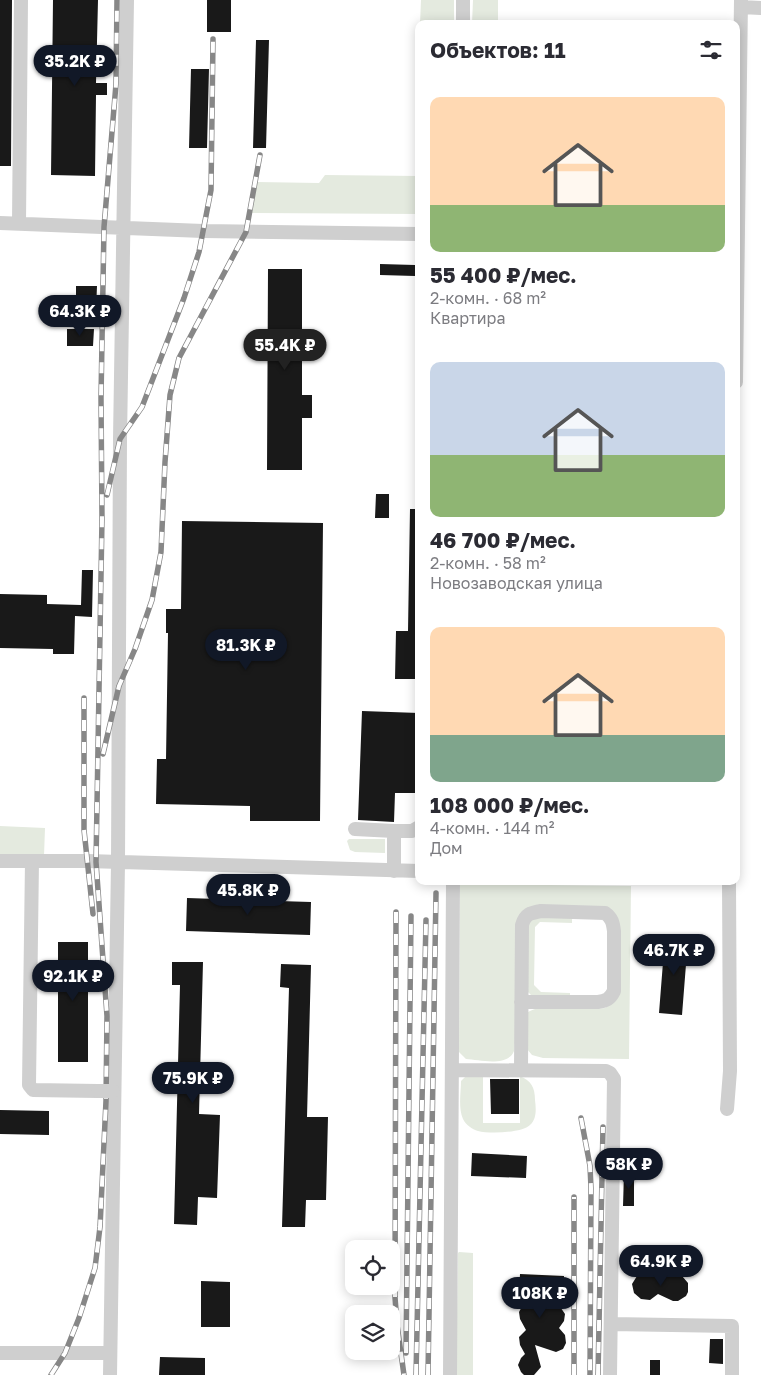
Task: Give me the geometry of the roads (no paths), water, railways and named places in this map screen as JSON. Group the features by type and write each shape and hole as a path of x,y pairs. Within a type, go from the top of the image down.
{"street":[{"path":"19,223 21,0"},
{"path":"110,1375 118,863 120,439 127,0"},
{"path":"463,0 463,20"},
{"path":"740,79 741,3 761,8"},
{"path":"0,223 246,232 415,234"},
{"path":"355,829 412,831 415,829"},
{"path":"394,830 394,870"},
{"path":"0,861 415,871"},
{"path":"32,861 29,1085 33,1090 114,1091"},
{"path":"450,1375 453,885"},
{"path":"727,1109 730,1071 729,885"},
{"path":"521,1002 598,1002 606,1001 611,997 614,991 614,931 613,922 609,916 605,914 541,912 530,913 524,918 522,925 521,1002 521,1070"},
{"path":"452,1070 606,1070 614,1079 610,1375"},
{"path":"611,1324 732,1326 732,1375"},
{"path":"0,1353 110,1353"}],"railway":[{"path":"51,1375 65,1353 79,1318 95,1268 100,1227 106,1101 107,1016 96,862 102,519 101,398 104,227 116,84 117,0"},
{"path":"107,495 120,439 142,407 184,298 199,252 211,190 213,39"},
{"path":"103,754 119,686 135,649 152,600 161,552 170,395 179,358 246,232 260,155"},
{"path":"84,698 84,830 93,914"},
{"path":"428,1375 436,893"},
{"path":"396,912 395,1297 404,1375"},
{"path":"406,1353 411,916"},
{"path":"416,1375 426,920"},
{"path":"581,1118 590,1166 591,1188 590,1375"},
{"path":"598,1375 603,1127"},
{"path":"574,1197 574,1375"}]}
